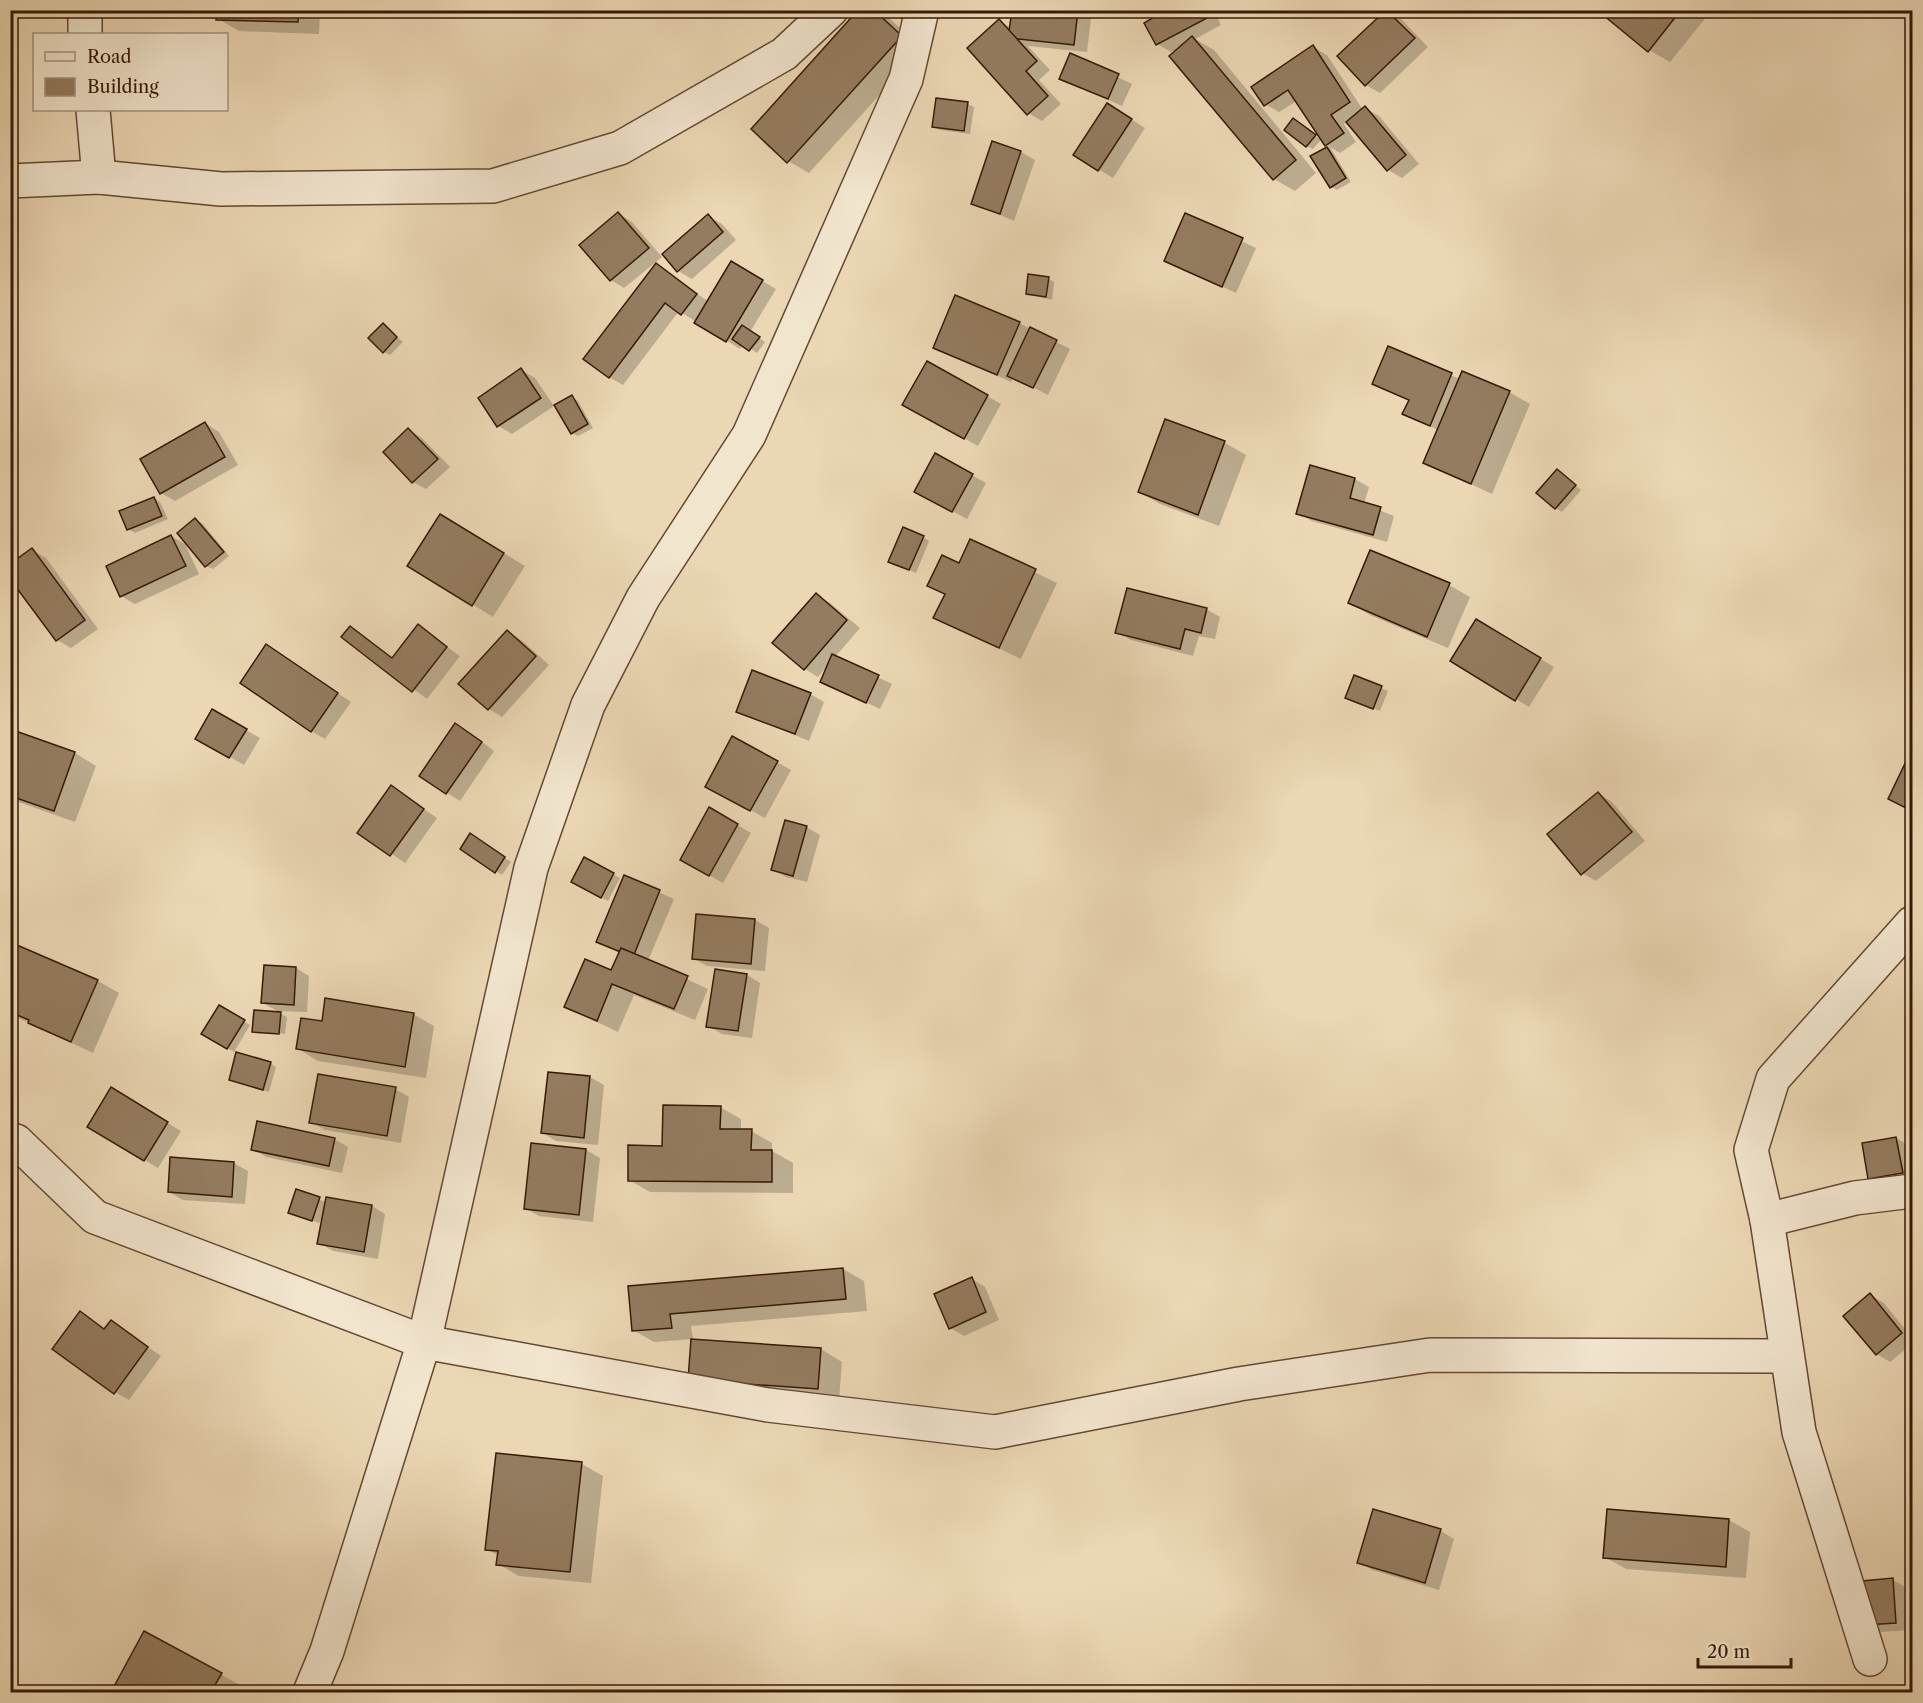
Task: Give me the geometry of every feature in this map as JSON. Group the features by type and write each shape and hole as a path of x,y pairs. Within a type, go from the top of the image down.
{"street":[{"path":"85,10 85,33"},
{"path":"10,181 99,177 221,189 493,186 620,148 784,54 831,10"},
{"path":"310,1692 327,1651 424,1342 531,868 588,705 643,598 749,435 906,79 922,10"},
{"path":"93,111 99,177"},
{"path":"1870,1659 1799,1432 1767,1220 1751,1150 1773,1079 1912,923"},
{"path":"16,1141 95,1217 424,1342 768,1405 995,1432 1239,1384 1430,1355 1787,1356"},
{"path":"1767,1220 1855,1198 1912,1191"}],"building":[{"path":"217,10 299,10 298,22 216,20"},
{"path":"858,10 874,10 902,36 787,163 751,129"},
{"path":"1012,10 1078,10 1074,45 1008,38"},
{"path":"1166,10 1205,10 1209,17 1156,45 1144,23"},
{"path":"1386,10 1415,38 1365,86 1337,56"},
{"path":"1597,10 1681,10 1648,52"},
{"path":"999,19 1037,61 1026,71 1048,96 1027,115 967,48"},
{"path":"1192,36 1296,160 1273,180 1169,56"},
{"path":"1313,45 1350,102 1331,115 1344,133 1325,146 1288,90 1264,106 1251,87"},
{"path":"1070,53 1119,74 1108,99 1059,79"},
{"path":"936,98 968,102 964,131 932,127"},
{"path":"1107,103 1132,119 1098,171 1073,155"},
{"path":"1365,106 1406,155 1387,171 1346,122"},
{"path":"1293,118 1316,135 1306,147 1284,130"},
{"path":"992,141 1021,151 1000,214 971,204"},
{"path":"1327,147 1346,178 1330,188 1310,156"},
{"path":"618,212 649,248 610,281 579,245"},
{"path":"1185,213 1243,238 1222,287 1164,261"},
{"path":"708,214 723,232 677,272 662,254"},
{"path":"731,261 763,280 726,342 694,323"},
{"path":"656,263 697,294 681,315 665,303 609,378 583,359"},
{"path":"1028,274 1049,277 1046,297 1026,294"},
{"path":"955,295 1020,322 997,375 933,348"},
{"path":"383,323 397,337 383,353 368,338"},
{"path":"742,325 760,337 749,351 732,339"},
{"path":"1030,327 1057,340 1033,388 1007,376"},
{"path":"1388,346 1452,373 1430,426 1402,414 1409,400 1372,384"},
{"path":"927,361 988,395 964,439 902,405"},
{"path":"521,368 541,398 497,427 478,398"},
{"path":"1462,371 1510,391 1471,484 1423,463"},
{"path":"572,395 588,424 571,434 554,405"},
{"path":"1165,419 1225,441 1198,515 1138,492"},
{"path":"205,422 225,457 160,494 140,459"},
{"path":"408,428 438,459 412,483 383,452"},
{"path":"935,453 973,474 952,512 914,492"},
{"path":"1310,465 1355,478 1350,498 1381,507 1373,535 1296,514"},
{"path":"1557,469 1576,485 1555,509 1536,493"},
{"path":"154,497 162,516 127,530 119,511"},
{"path":"440,514 504,553 472,606 407,566"},
{"path":"195,518 224,552 205,567 177,533"},
{"path":"903,527 924,536 909,570 888,562"},
{"path":"171,535 186,566 120,597 106,566"},
{"path":"970,539 1036,569 999,648 933,618 945,594 927,586 942,555 959,563"},
{"path":"32,548 85,620 56,641 10,579 10,564"},
{"path":"1370,550 1450,583 1427,637 1348,603"},
{"path":"1127,588 1207,608 1201,633 1185,629 1180,649 1115,633"},
{"path":"816,593 847,620 804,670 772,643"},
{"path":"1476,619 1541,658 1515,701 1450,661"},
{"path":"418,624 447,647 412,692 341,637 350,626 392,658"},
{"path":"507,630 536,656 488,710 458,684"},
{"path":"266,644 338,693 311,732 240,683"},
{"path":"832,654 879,675 866,703 820,682"},
{"path":"752,670 811,693 795,734 736,712"},
{"path":"1354,675 1382,686 1373,709 1345,698"},
{"path":"212,709 247,729 229,758 195,739"},
{"path":"455,723 482,742 446,794 419,776"},
{"path":"10,729 75,752 54,811 10,796"},
{"path":"732,736 778,761 750,811 705,787"},
{"path":"1910,753 1912,754 1912,811 1888,799"},
{"path":"391,785 424,809 390,856 357,833"},
{"path":"1598,792 1632,832 1581,875 1547,834"},
{"path":"709,807 738,824 709,876 680,860"},
{"path":"785,820 807,826 793,876 771,870"},
{"path":"470,833 505,857 495,873 460,849"},
{"path":"584,857 614,873 601,898 571,882"},
{"path":"624,875 660,890 633,957 596,942"},
{"path":"696,914 755,919 751,964 692,959"},
{"path":"10,942 98,980 71,1042 28,1023 29,1020 10,1012"},
{"path":"621,948 688,976 674,1009 612,984 597,1021 564,1007 585,959 611,970"},
{"path":"264,965 296,967 294,1005 261,1003"},
{"path":"715,969 747,974 738,1031 706,1027"},
{"path":"325,998 414,1013 405,1067 296,1049 301,1018 322,1021"},
{"path":"219,1005 245,1020 227,1049 201,1034"},
{"path":"254,1010 281,1012 279,1034 252,1032"},
{"path":"236,1052 271,1062 263,1090 229,1080"},
{"path":"548,1072 590,1076 584,1138 541,1133"},
{"path":"318,1074 396,1087 387,1136 309,1123"},
{"path":"111,1087 168,1122 144,1161 87,1127"},
{"path":"663,1105 721,1106 720,1129 752,1129 751,1150 772,1150 772,1182 628,1181 628,1145 662,1146"},
{"path":"257,1121 335,1138 329,1166 251,1150"},
{"path":"1896,1137 1903,1173 1868,1179 1862,1143"},
{"path":"531,1143 586,1149 579,1215 524,1209"},
{"path":"170,1157 234,1162 232,1197 168,1192"},
{"path":"296,1189 320,1197 312,1221 288,1213"},
{"path":"326,1197 372,1205 364,1252 317,1244"},
{"path":"843,1268 846,1299 670,1314 672,1328 632,1331 628,1286"},
{"path":"972,1277 986,1312 949,1329 934,1294"},
{"path":"1870,1293 1902,1333 1876,1355 1843,1316"},
{"path":"80,1311 104,1329 111,1320 148,1347 114,1394 52,1349"},
{"path":"691,1339 821,1348 818,1389 688,1380"},
{"path":"496,1453 582,1462 570,1572 496,1565 498,1551 485,1550"},
{"path":"1373,1509 1441,1529 1425,1583 1357,1563"},
{"path":"1607,1509 1729,1519 1726,1567 1603,1558"},
{"path":"1893,1578 1896,1623 1865,1625 1862,1581"},
{"path":"144,1631 222,1673 211,1692 111,1692"}]}
